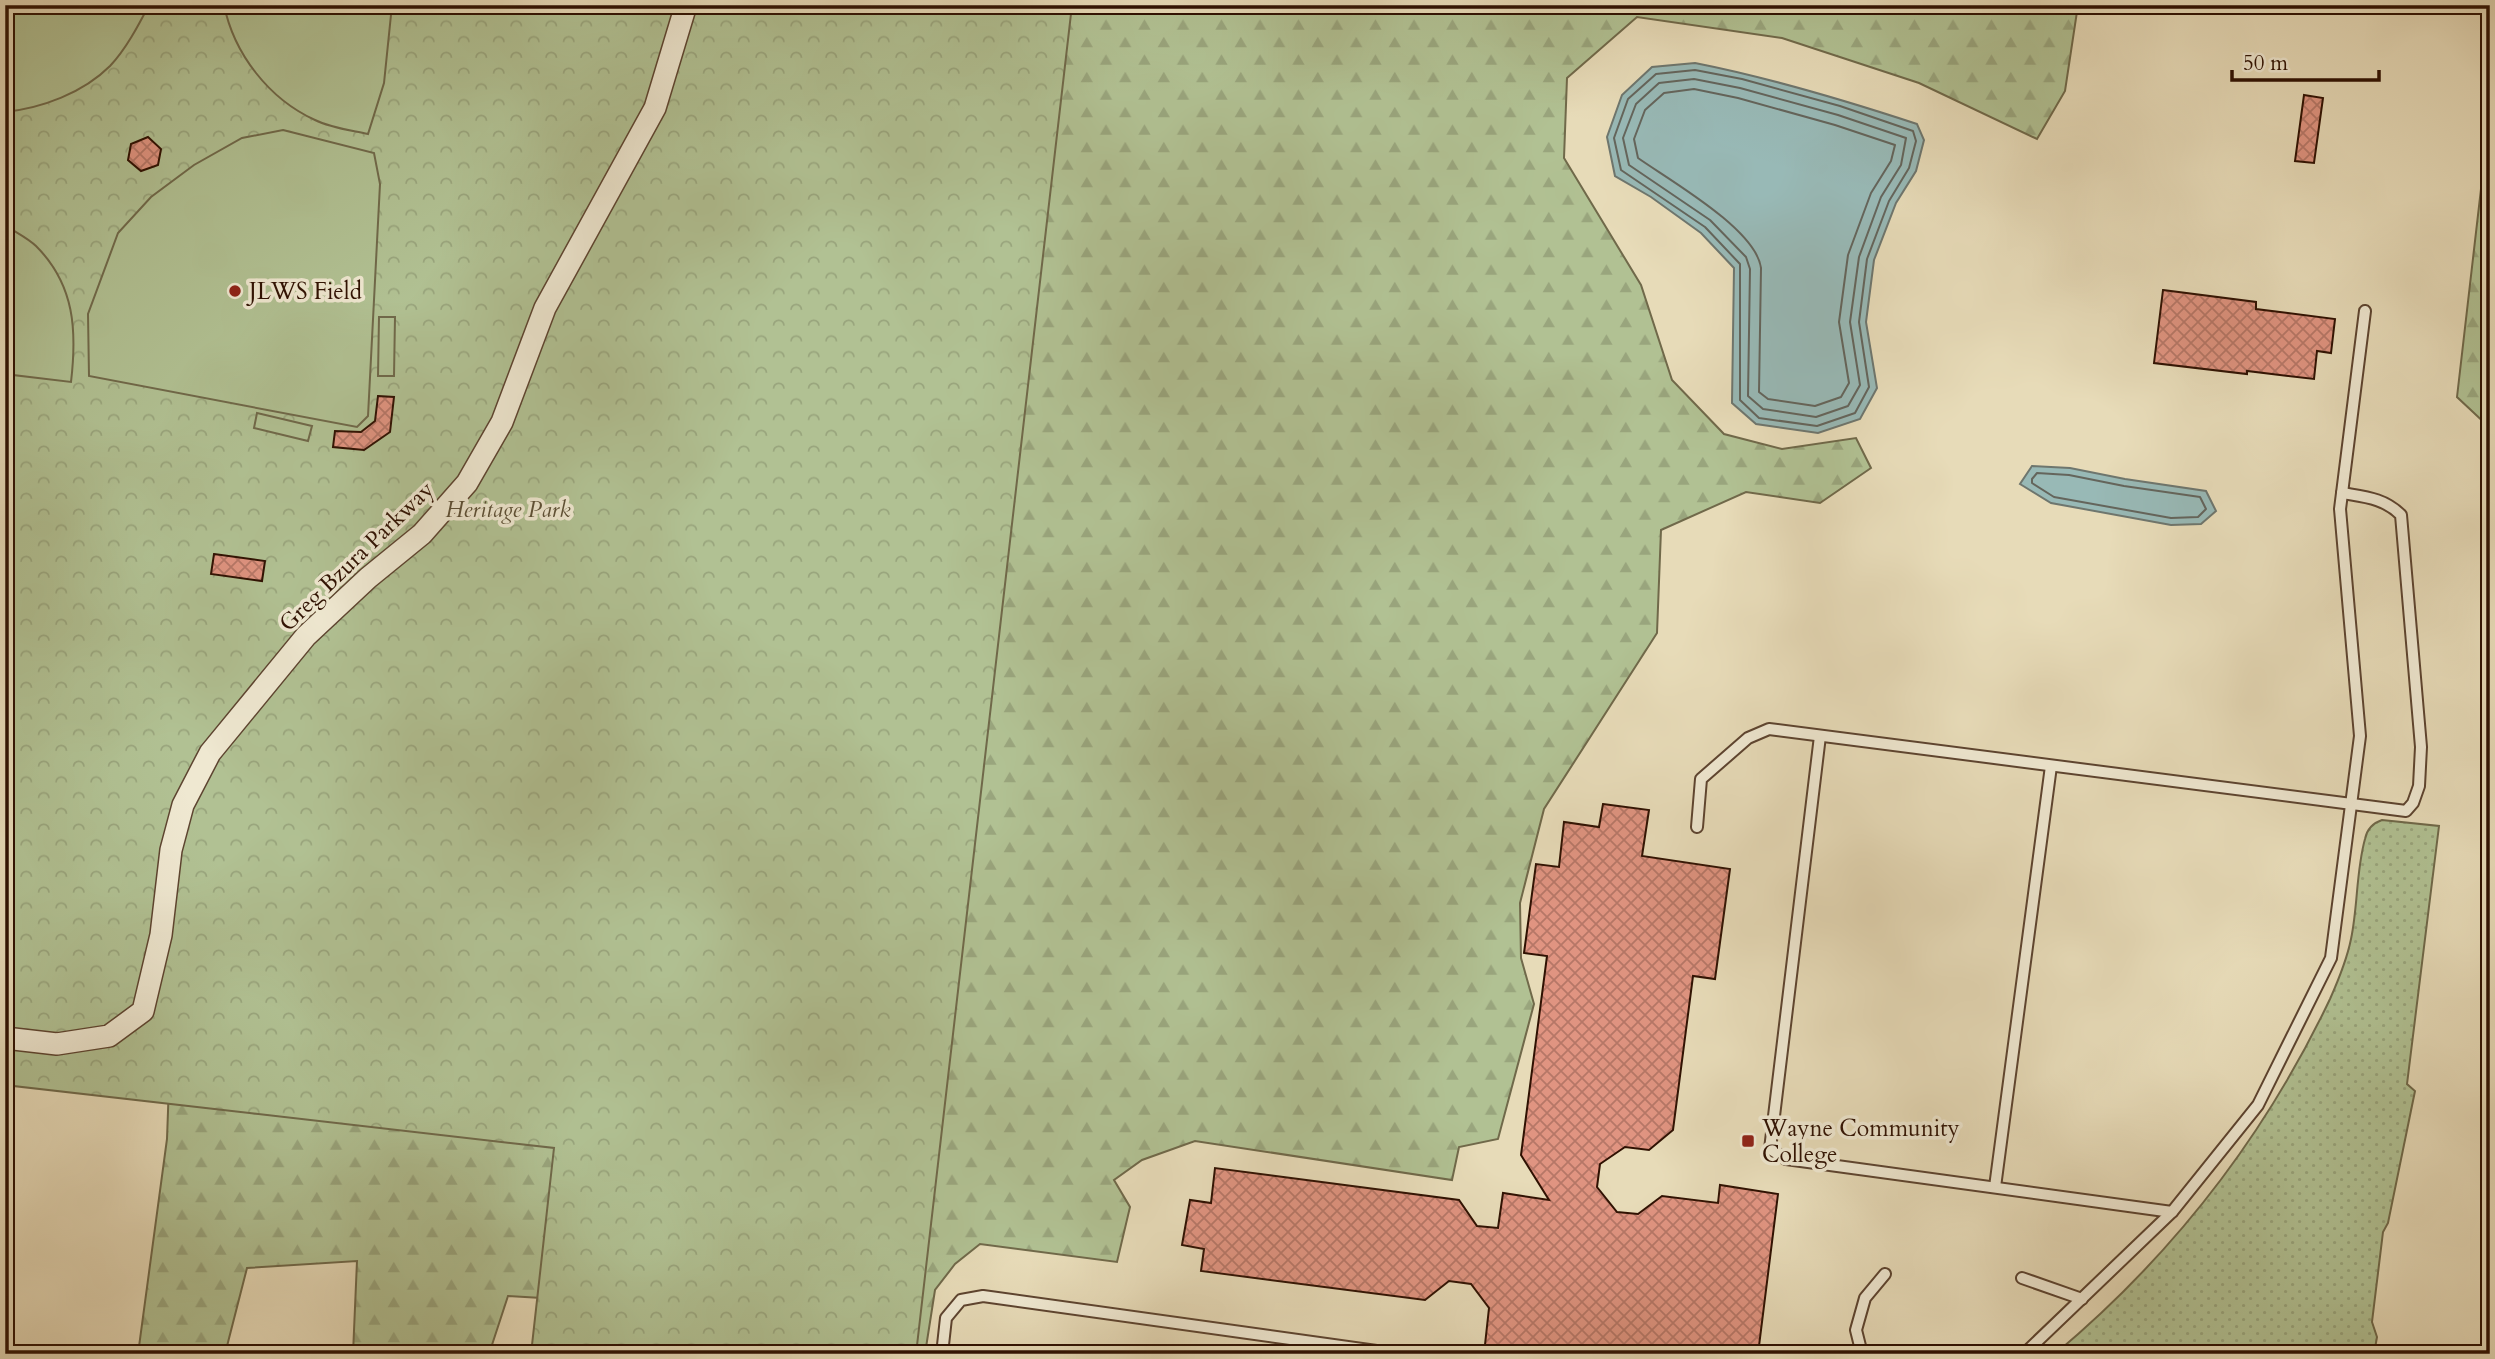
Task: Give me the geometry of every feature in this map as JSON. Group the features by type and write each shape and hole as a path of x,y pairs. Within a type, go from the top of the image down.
{"street":[{"name":"Greg Bzura Parkway","path":"5,1038 57,1044 109,1036 143,1011 161,935 171,850 183,805 204,763 306,636 368,578 422,534 467,484 502,422 545,308 655,108 686,5"}],"lane":[{"path":"2024,1354 2172,1212 2258,1105 2331,958 2360,736 2340,509 2365,311"},
{"path":"1697,827 1702,779 1748,738 1769,729 2406,811 2413,803 2419,786 2421,747 2401,515 2392,506 2375,498 2342,493"},
{"path":"1820,736 1770,1149 1786,1158 2172,1212"},
{"path":"1995,1187 2050,766"},
{"path":"1862,1354 1856,1330 1865,1298 1885,1274"},
{"path":"2022,1278 2082,1299"},
{"path":"942,1354 946,1318 961,1300 983,1296 1398,1354"}],"green space":[{"name":"Heritage Park","path":"5,5 1072,5 916,1354 531,1354 554,1148 5,1085"},
{"path":"5,5 149,5 121,52 99,76 61,98 5,112"},
{"path":"224,5 392,5 384,83 368,134 321,123 283,100 256,73 245,57 236,41"},
{"path":"785,5 2078,5 2065,91 2037,139 1919,83 1782,38 1637,17 1567,78 1564,158 1641,285 1672,380 1724,434 1782,449 1856,438 1871,468 1820,503 1746,492 1661,530 1657,633 1544,809 1520,903 1521,958 1534,1004 1498,1139 1459,1147 1452,1180 1195,1141 1142,1160 1114,1180 1130,1207 1117,1262 980,1244 955,1264 935,1290 925,1354 564,1354 575,1300 508,1296 489,1354 353,1354 357,1261 247,1268 225,1354 138,1354 167,1139 171,1028"},
{"path":"2490,111 2490,428 2457,397"},
{"name":"JLWS Field","path":"283,130 374,153 380,184 368,416 357,427 89,376 88,314 118,233 151,197 194,165 242,138"},
{"path":"5,225 36,246 49,261 66,293 73,327 71,382 5,374"},
{"path":"379,317 395,317 394,376 378,376"},
{"path":"257,413 312,426 308,441 254,428"},
{"path":"2382,820 2439,826 2407,1084 2415,1091 2388,1223 2383,1232 2372,1322 2377,1337 2374,1354 2055,1354 2098,1316 2176,1235 2212,1192 2276,1099 2304,1050 2339,977 2351,939 2366,835 2371,827"}],"water":[{"path":"1695,63 1807,90 1917,124 1924,140 1916,171 1896,203 1874,260 1866,322 1877,388 1860,419 1818,433 1756,424 1732,403 1734,268 1701,233 1651,197 1615,176 1607,137 1622,95 1652,67"},
{"path":"2032,466 2070,468 2206,491 2216,511 2201,524 2171,525 2051,503 2020,484"}],"building":[{"path":"2304,95 2323,98 2314,163 2295,161"},
{"path":"148,137 161,149 158,165 141,171 128,160 131,144"},
{"path":"2163,290 2256,302 2256,309 2335,319 2331,353 2317,351 2314,379 2154,363"},
{"path":"378,396 394,397 390,432 364,450 333,447 335,431 361,432 375,421"},
{"path":"214,554 265,561 262,581 211,574"},
{"path":"1603,804 1649,810 1642,856 1730,869 1715,979 1693,976 1673,1130 1649,1150 1625,1147 1600,1164 1597,1187 1617,1212 1638,1214 1662,1196 1718,1203 1720,1185 1778,1194 1758,1354 1484,1354 1489,1308 1471,1284 1449,1281 1425,1300 1201,1271 1204,1249 1182,1245 1190,1200 1211,1203 1215,1168 1459,1200 1477,1226 1498,1228 1503,1193 1549,1200 1521,1155 1547,956 1524,953 1536,864 1559,867 1564,822 1599,827"}],"place":[{"name":"JLWS Field","path":"235,291"},
{"name":"Wayne Community College","path":"1748,1141"}]}
